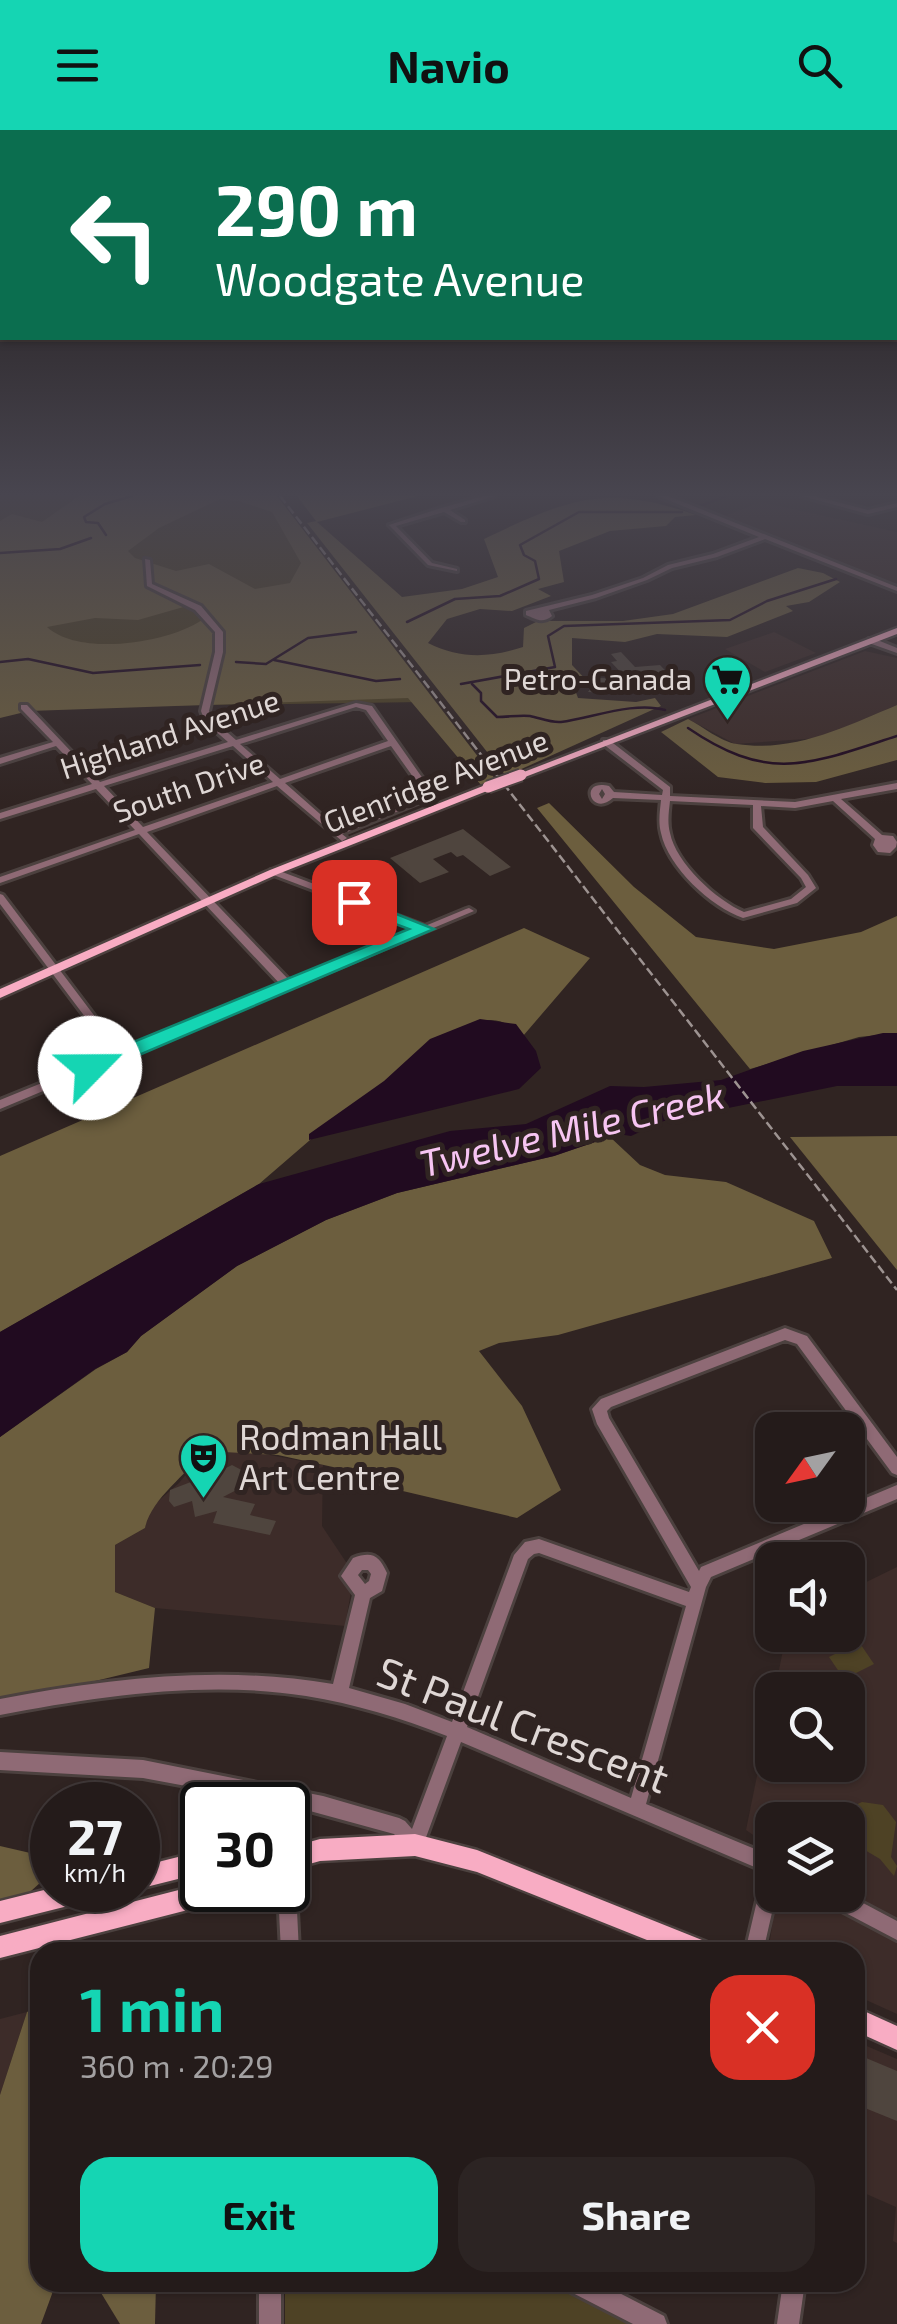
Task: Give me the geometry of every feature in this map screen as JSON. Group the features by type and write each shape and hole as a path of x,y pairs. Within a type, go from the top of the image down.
{"main road":[{"name":"Glenridge Avenue","path":"0,994 348,842 897,632"},
{"path":"310,1853 416,1846 477,1861 679,1942"},
{"path":"0,1947 180,1902"},
{"path":"0,1912 30,1904"},
{"path":"865,2024 897,2038"}],"street":[{"path":"177,598 198,608 219,632 219,652 205,711 208,720 348,842"},
{"path":"547,612 589,598"},
{"path":"872,641 897,651"},
{"name":"Highland Avenue","path":"0,816 356,705 369,708 394,742"},
{"path":"24,708 288,986"},
{"path":"0,761 58,742"},
{"path":"336,833 432,796 394,742"},
{"name":"South Drive","path":"0,880 394,742"},
{"path":"606,742 667,789 665,835 674,852 716,902 743,915 794,901 811,888 758,828 758,808"},
{"path":"612,796 666,800 688,806 758,808 838,802 897,789"},
{"path":"838,802 880,838"},
{"path":"274,872 425,929"},
{"path":"0,896 119,1055"},
{"path":"0,1105 469,911"},
{"path":"697,1594 599,1409 784,1334 795,1335 897,1468"},
{"path":"636,1809 706,1572 897,1492"},
{"path":"0,1761 143,1770 323,1805 399,1827 416,1846 522,1555 530,1547 539,1546 697,1594"},
{"path":"340,1694 363,1594"},
{"name":"St Paul Crescent","path":"0,1708 36,1700 189,1684 276,1685 340,1694 459,1731 755,1858"},
{"path":"289,1912 290,1942"},
{"path":"756,1942 763,1912"},
{"path":"861,1912 897,1931"},
{"path":"270,2292 270,2324"},
{"path":"594,2292 656,2324"},
{"path":"788,2324 793,2292"}],"shaded area":[{"path":"0,598 342,598 423,702 139,706 0,700"},
{"path":"0,598 356,598 496,780 481,785 408,698 29,711 0,718","holes":["187,606 203,613 202,620 187,628 124,643 80,642 47,627 95,618 138,620"]},
{"path":"366,598 545,598 512,611 480,609 447,619 428,643 463,654 486,655 523,647 524,628 538,621 623,621 673,614 715,598 815,598 786,606 793,611 727,637 657,634 625,642 572,638 572,665 587,681 575,690 578,698 636,702 655,698 661,706 506,776"},
{"path":"774,632 816,653 765,672 725,649"},
{"path":"865,651 897,658 897,705 820,738 735,744 688,719"},
{"path":"897,705 897,760 816,782 765,783 718,777 661,732 688,719 731,743 779,745 820,736"},
{"path":"549,803 634,887 696,937 774,949 861,932 897,916 897,1033 859,1037 750,1069 537,808"},
{"path":"524,928 590,958 523,1036 503,1022 479,1022 339,1115 259,1184 0,1332 0,1156"},
{"path":"897,1136 897,1270 790,1137"},
{"path":"610,1137 640,1165 665,1175 726,1182 814,1221 832,1258 558,1335 499,1343 479,1351 522,1406 561,1490 517,1518 373,1484 365,1474 278,1455 205,1451 154,1507 145,1528 115,1545 115,1592 155,1608 149,1668 0,1704 0,1437 96,1369 127,1352 141,1336 237,1266 326,1220 397,1193 554,1156"},
{"path":"243,1450 323,1465 322,1526 354,1574 345,1626 155,1608 115,1592 115,1545 145,1528 149,1509 179,1483 205,1451"},
{"path":"897,1567 897,2014 865,2000 865,1942 770,1942 774,1912 865,1912 865,1802 755,1802 755,1836 746,1830 756,1782 865,1782 865,1672 779,1672 783,1652 865,1652 865,1583"},
{"path":"865,1651 874,1664 858,1672 839,1672 829,1657 839,1652"},
{"path":"865,1802 883,1805 896,1822 891,1857 897,1866 894,1876 880,1859 865,1850"},
{"path":"0,1846 30,1853 30,1892 20,1901 0,1899"},
{"path":"30,2010 30,2292 53,2292 41,2324 0,2324 0,2095"},
{"path":"27,2012 0,2095 0,2019"},
{"path":"865,2045 897,2059 897,2243 893,2241 896,2207 865,2193"},
{"path":"100,2292 156,2292 155,2324 120,2324"},
{"path":"285,2292 571,2292 633,2324 285,2324"}],"water":[{"path":"480,1019 516,1024 536,1051 541,1068 519,1089 309,1140 309,1134 384,1081 430,1039"},
{"name":"Twelve Mile Creek","path":"897,1033 897,1086 837,1086 664,1121 631,1136 618,1134 554,1156 397,1193 326,1220 237,1266 141,1336 127,1352 95,1369 0,1437 0,1332 259,1184 450,1131 526,1124 610,1086 721,1080 803,1051"}],"building":[{"path":"621,652 635,667 660,665 675,681 630,689 633,693 588,692 599,678 627,679 611,662 617,661 611,654"},
{"path":"463,829 511,867 490,876 463,855 457,857 451,852 433,859 449,872 420,883 390,858"},
{"name":"Rodman Hall Art Centre","path":"232,1465 251,1475 248,1484 223,1497 255,1504 250,1515 276,1521 270,1535 213,1523 217,1511 195,1517 192,1501 174,1507 169,1501 170,1490 196,1480 204,1488 213,1466 224,1469"},
{"path":"866,2058 897,2071 897,2121 865,2108"}],"waterway":[{"path":"407,622 464,598"},
{"path":"461,684 555,667 548,636 564,626 730,620 775,598"},
{"path":"236,662 266,664 308,638 356,632"},
{"path":"0,662 28,659 93,673 200,665"},
{"path":"274,660 376,681 400,679"},
{"path":"472,684 481,693 481,701 497,717 530,716 561,722 627,709 665,710"},
{"path":"688,728 743,757 791,764 897,736"}],"railway":[{"path":"360,598 897,1290"}],"place":[{"name":"Petro-Canada","path":"727,722"},
{"name":"Rodman Hall Art Centre","path":"204,1500"}],"route":[{"path":"90,1068 425,929 354,902"}]}
